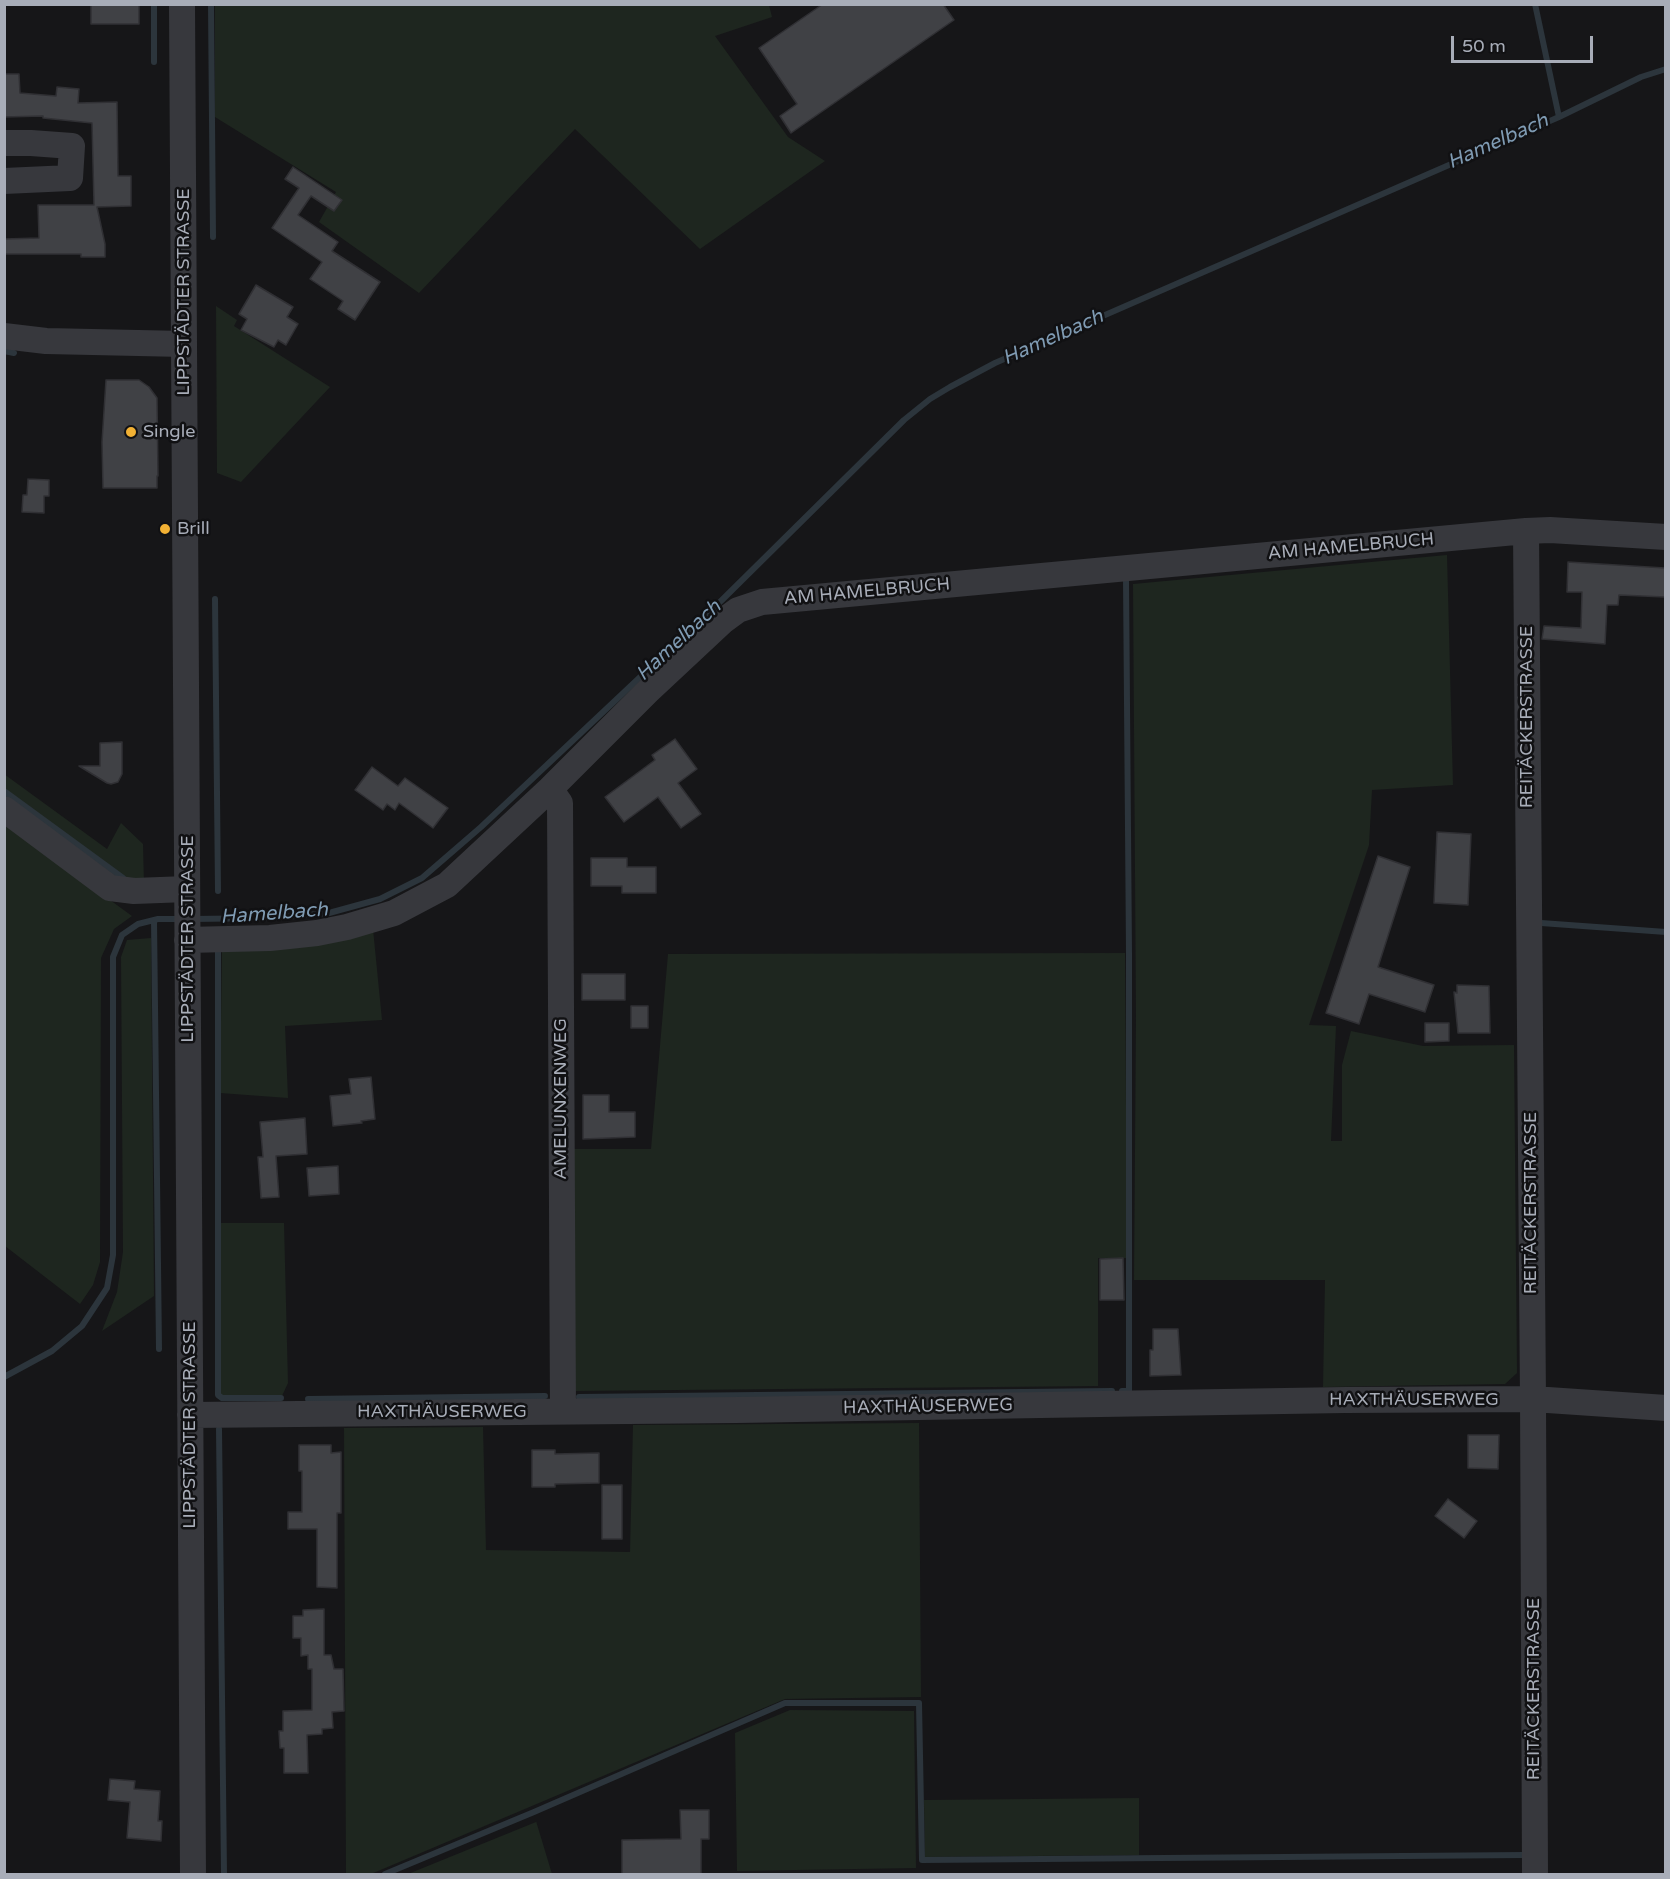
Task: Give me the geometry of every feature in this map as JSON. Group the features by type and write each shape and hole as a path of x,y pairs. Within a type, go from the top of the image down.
{"street":[{"name":"LIPPSTÄDTER STRASSE","path":"182,4 193,1875"},
{"path":"4,143 72,146 70,178 4,181"},
{"path":"4,336 46,341 184,344"},
{"name":"AM HAMELBRUCH","path":"187,938 270,938 347,927 394,913 447,885 550,789 647,692 723,621 738,610 762,602 1526,531 1550,530 1665,537"},
{"name":"REITÄCKERSTRASSE","path":"1526,531 1535,1875"},
{"name":"AMELUNXENWEG","path":"550,789 560,803 563,1411"},
{"path":"4,809 110,888 187,897"},
{"name":"HAXTHÄUSERWEG","path":"190,1415 1533,1399 1665,1408"}],"shaded area":[{"path":"215,5 769,5 772,17 715,36 788,137 825,161 700,249 575,129 419,293 319,222 336,192 215,117"},
{"path":"216,306 237,320 234,326 330,387 241,482 217,473"},
{"path":"1447,555 1453,785 1372,790 1369,845 1309,1025 1336,1026 1331,1141 1342,1141 1342,1065 1351,1031 1423,1046 1514,1045 1517,1373 1505,1384 1323,1387 1325,1280 1134,1280 1136,1018 1133,584"},
{"path":"4,774 107,849 121,823 143,844 144,884 111,881 5,800"},
{"path":"4,823 132,916 114,929 101,958 100,1262 93,1285 80,1304 5,1246"},
{"path":"373,929 382,1020 285,1026 288,1098 220,1093 222,949"},
{"path":"151,938 154,1296 102,1331 117,1292 123,1252 121,957 127,940"},
{"path":"1125,953 1127,1258 1098,1258 1098,1386 574,1391 569,1149 651,1149 668,954"},
{"path":"220,1223 284,1223 288,1383 282,1396 222,1395 220,1393"},
{"path":"919,1423 921,1697 785,1699 371,1874 346,1874 344,1428 483,1427 486,1550 630,1552 633,1425"},
{"path":"790,1710 914,1711 916,1868 737,1871 735,1733"},
{"path":"1139,1798 1139,1855 925,1857 924,1800"},
{"path":"536,1822 552,1874 408,1874"}],"building":[{"path":"91,4 139,4 139,24 91,24"},
{"path":"823,4 943,4 954,20 791,133 780,116 797,104 759,48"},
{"path":"4,74 19,74 20,93 56,96 57,87 79,89 78,103 117,102 118,176 131,176 131,206 97,207 105,244 105,257 81,257 81,254 4,254 4,239 39,238 38,205 94,205 92,123 43,118 43,116 4,117"},
{"path":"293,167 342,200 334,211 311,196 298,215 338,242 332,251 380,282 355,320 338,309 343,301 310,279 322,262 272,228 299,188 285,179"},
{"path":"256,285 293,307 287,317 298,324 286,345 278,340 274,347 241,330 247,319 239,314"},
{"name":"Single","path":"106,380 139,380 149,387 157,398 157,488 103,488 102,442"},
{"path":"28,479 49,480 49,496 44,496 44,513 22,512 23,495 27,495"},
{"path":"1568,562 1665,568 1665,597 1619,595 1618,605 1607,605 1605,644 1542,639 1544,626 1581,628 1582,592 1567,592"},
{"path":"675,739 697,769 678,783 701,814 681,828 658,797 624,822 605,797 655,760 652,755"},
{"path":"122,742 122,774 118,782 107,783 79,766 100,766 100,743"},
{"path":"372,767 398,786 405,778 448,808 433,828 399,803 395,810 387,804 383,810 355,790"},
{"path":"1437,832 1471,834 1468,905 1434,903"},
{"path":"1378,856 1410,867 1378,967 1434,985 1425,1012 1369,994 1359,1024 1326,1013"},
{"path":"591,858 627,858 627,867 656,867 656,893 622,893 622,886 591,886"},
{"path":"582,974 625,974 625,1000 582,1000"},
{"path":"1457,985 1489,986 1490,1033 1458,1033 1454,992 1457,993"},
{"path":"631,1006 648,1006 648,1028 631,1028"},
{"path":"1425,1023 1449,1023 1449,1041 1425,1042"},
{"path":"371,1077 375,1119 361,1121 362,1123 333,1126 330,1096 351,1094 349,1079"},
{"path":"583,1095 609,1095 609,1112 635,1112 635,1137 583,1139"},
{"path":"305,1118 307,1154 276,1156 279,1197 261,1198 258,1157 263,1157 260,1122"},
{"path":"338,1166 339,1194 309,1196 307,1168"},
{"path":"1123,1258 1124,1300 1100,1300 1100,1259"},
{"path":"1153,1329 1178,1329 1181,1375 1150,1376"},
{"path":"1468,1435 1499,1435 1498,1469 1468,1468"},
{"path":"299,1445 331,1445 331,1453 341,1452 341,1513 337,1513 337,1588 317,1587 317,1529 288,1529 288,1512 302,1512 302,1471 299,1471"},
{"path":"532,1450 555,1450 555,1454 599,1453 599,1483 532,1487"},
{"path":"602,1485 622,1485 622,1539 602,1539"},
{"path":"1448,1499 1477,1521 1464,1538 1435,1516"},
{"path":"324,1609 324,1655 331,1655 334,1669 343,1669 344,1711 332,1712 333,1728 322,1729 322,1734 307,1735 308,1773 284,1773 284,1748 280,1748 279,1731 283,1731 283,1711 312,1710 312,1669 308,1669 308,1655 301,1656 301,1638 293,1638 293,1616 303,1616 303,1610"},
{"path":"110,1779 135,1781 134,1789 160,1791 158,1821 162,1821 161,1841 127,1838 130,1802 108,1800"},
{"path":"680,1810 709,1810 709,1839 701,1839 701,1875 622,1875 622,1840 681,1839"}],"waterway":[{"path":"154,4 154,62"},
{"path":"211,4 213,237"},
{"path":"1535,4 1559,117"},
{"name":"Hamelbach","path":"192,919 272,918 329,913 380,899 422,878 481,827 722,600 904,420 930,399 950,387 995,363 1559,117 1641,77 1666,69"},
{"path":"4,351 14,353"},
{"path":"1122,1391 1129,1391 1126,579"},
{"path":"215,599 218,891"},
{"path":"4,791 123,878"},
{"name":"Hamelbach","path":"4,1377 52,1351 82,1326 107,1288 113,1255 113,957 122,935 138,924 158,919 182,919"},
{"path":"154,920 159,1349"},
{"path":"1541,923 1666,932"},
{"path":"218,949 218,1395 222,1398 281,1398"},
{"path":"579,1397 1112,1391"},
{"path":"308,1399 545,1396"},
{"path":"219,1429 224,1874"},
{"path":"385,1874 785,1703 919,1703 922,1860 1524,1855"}],"place":[{"name":"Single","path":"131,432"},
{"name":"Brill","path":"165,529"}]}
